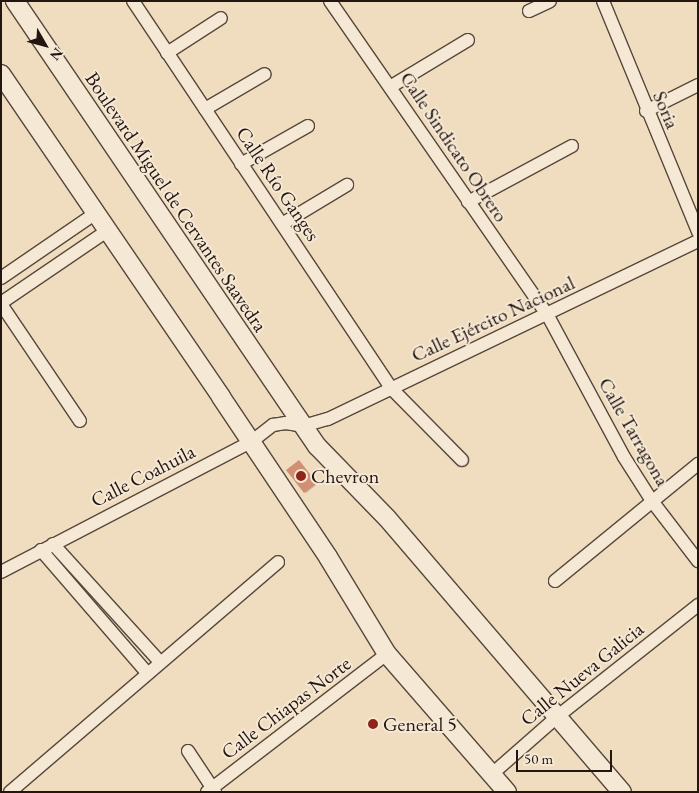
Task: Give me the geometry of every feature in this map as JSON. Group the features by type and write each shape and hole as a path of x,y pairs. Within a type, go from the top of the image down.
{"main road":[{"name":"Boulevard Miguel de Cervantes Saavedra","path":"15,1 317,446 388,518 622,792"},
{"path":"1,74 251,442 387,654 508,792"}],"street":[{"name":"Calle Río Ganges","path":"133,1 391,388 462,460"},
{"name":"Calle Sindicato Obrero","path":"330,1 468,202 548,314"},
{"path":"529,11 550,1"},
{"name":"Soria","path":"603,1 646,111 698,232"},
{"path":"168,53 221,18"},
{"path":"390,87 468,40"},
{"path":"205,109 264,74"},
{"path":"646,111 698,86"},
{"path":"241,164 308,126"},
{"path":"468,202 572,146"},
{"path":"282,224 347,185"},
{"path":"1,278 96,213"},
{"path":"80,421 1,304 107,231"},
{"name":"Calle Ejército Nacional","path":"303,426 328,418 698,241"},
{"name":"Calle Tarragona","path":"548,314 624,457 652,501 698,561"},
{"name":"Calle Coahuila","path":"1,572 251,442 280,422 303,426"},
{"path":"555,581 698,464"},
{"path":"53,544 160,662"},
{"path":"42,550 147,673"},
{"path":"10,792 278,562"},
{"name":"Calle Nueva Galicia","path":"492,774 558,716 698,605"},
{"name":"Calle Chiapas Norte","path":"211,790 387,654"},
{"path":"188,751 211,790"}],"building":[{"name":"Chevron","path":"299,460 317,483 304,493 286,470"}],"place":[{"name":"Chevron","path":"301,476"},
{"name":"General 5","path":"373,724"}]}
